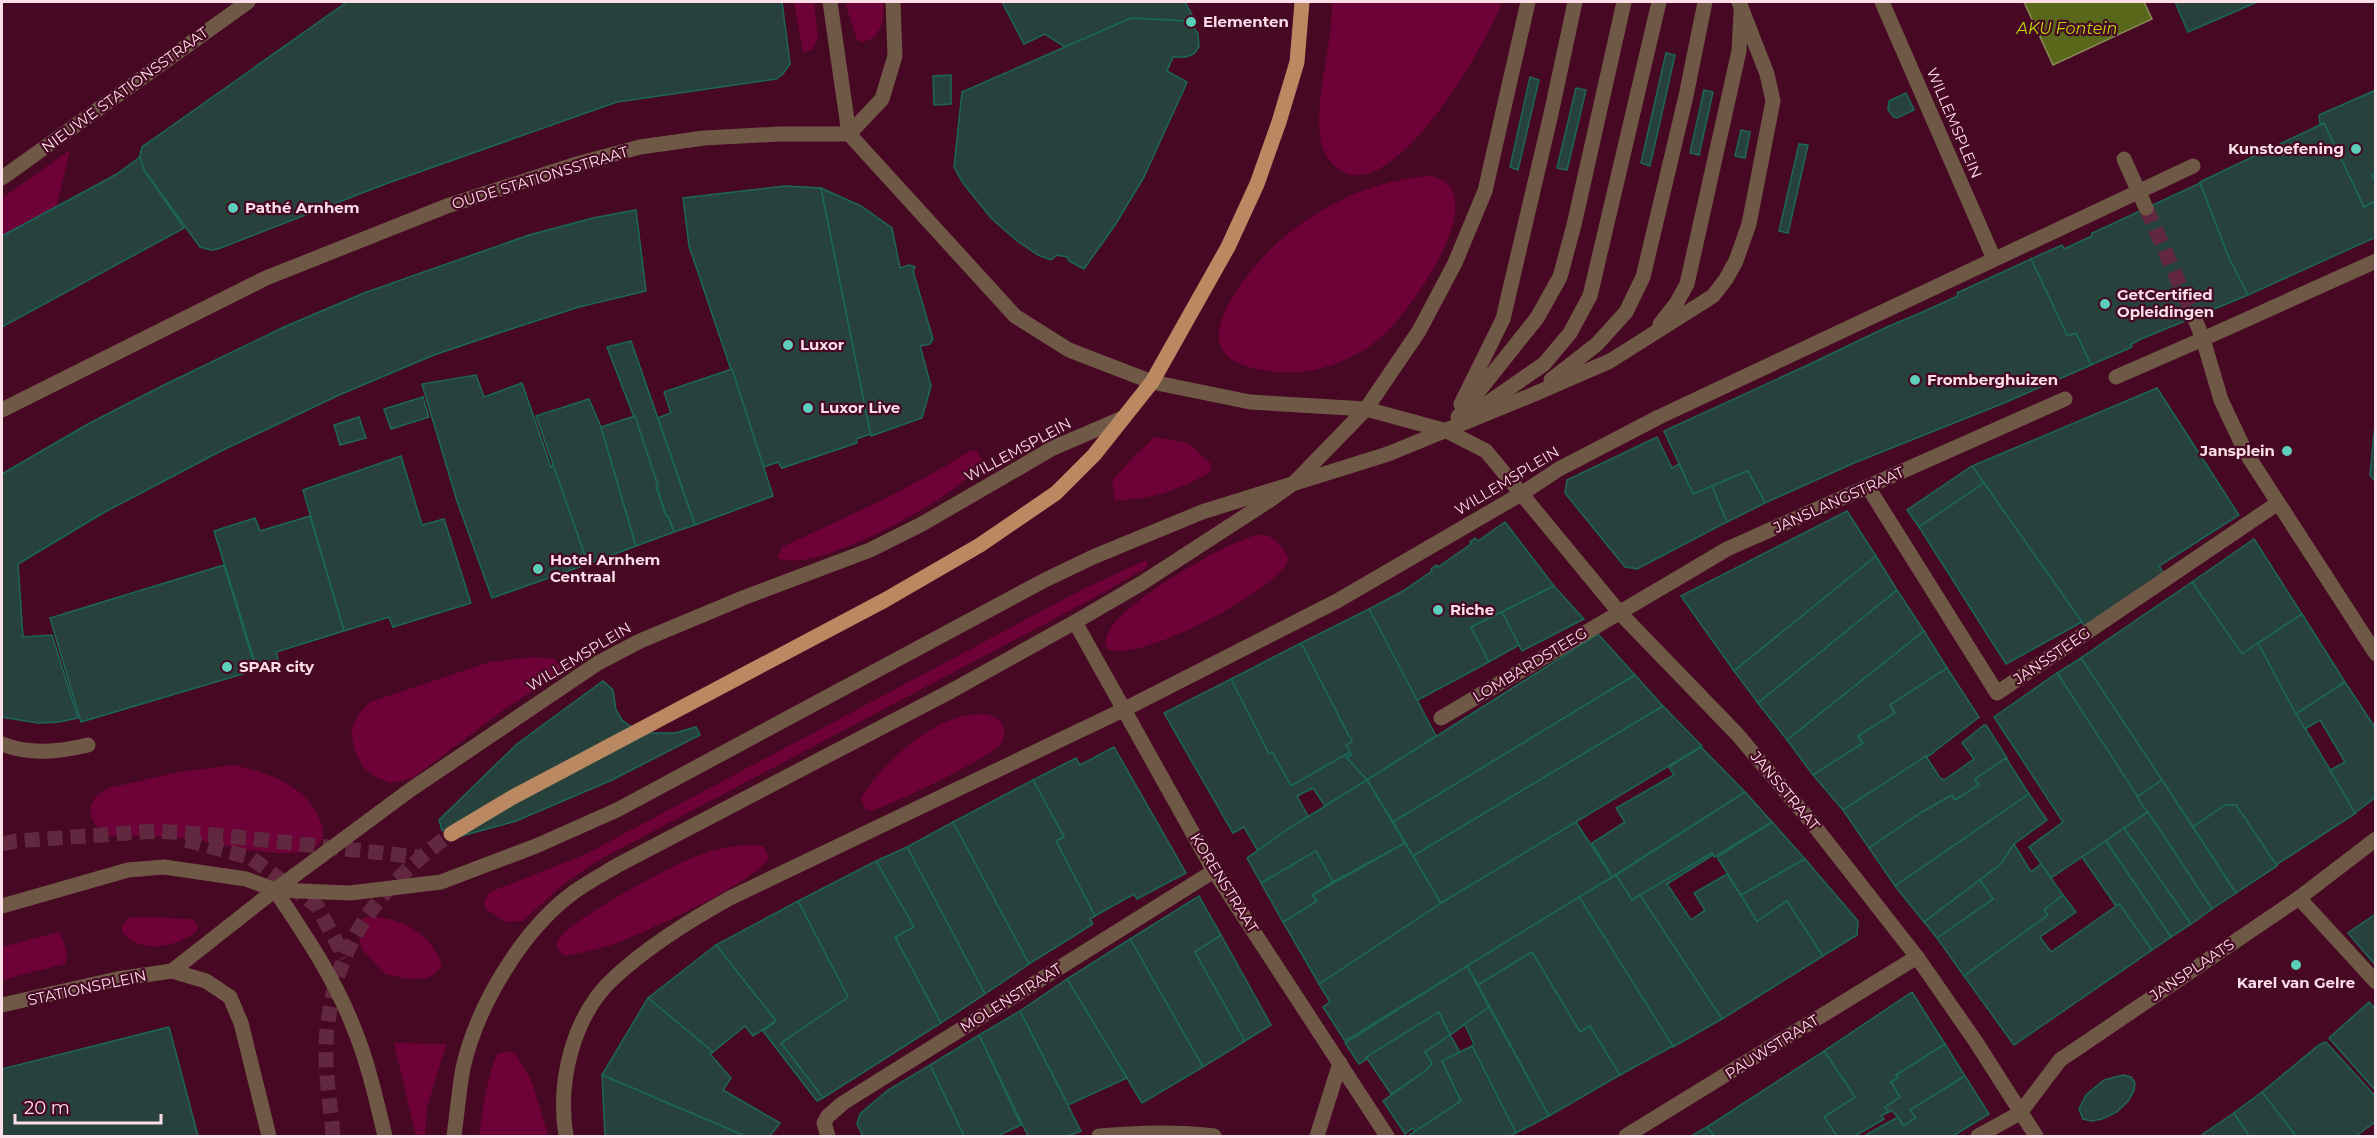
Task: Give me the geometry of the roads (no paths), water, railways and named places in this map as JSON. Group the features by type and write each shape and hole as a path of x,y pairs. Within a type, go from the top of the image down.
{"main road":[{"path":"451,834 513,797 885,600 980,545 1056,493 1094,455 1152,382 1223,257 1257,184 1279,122 1297,62 1302,2"}],"street":[{"name":"NIEUWE STATIONSSTRAAT","path":"2,178 248,2"},
{"path":"830,2 849,135"},
{"path":"849,135 882,99 895,56 893,2"},
{"path":"454,1137 464,1067 488,998 516,955 546,916 574,892 618,866 953,690 1142,583 1294,483 1366,409 1419,331 1455,263 1485,191 1528,2"},
{"path":"1447,430 1503,319 1575,2"},
{"path":"1447,430 1537,318 1560,277 1574,225 1624,2"},
{"path":"1447,430 1544,364 1570,333 1590,296 1659,2"},
{"path":"1532,395 1597,344 1626,312 1643,277 1686,96 1705,2"},
{"name":"WILLEMSPLEIN","path":"1882,2 1994,259"},
{"path":"1653,334 1676,304 1687,284 1739,51 1740,4"},
{"path":"5,902 128,870 164,867 246,879 275,890 350,893 441,882 536,846 617,810 1055,575 1202,512 1388,454 1610,361 1713,296 1736,261 1749,224 1773,101 1767,74 1740,4"},
{"name":"OUDE STATIONSSTRAAT","path":"2,410 266,278 447,206 577,164 640,147 704,138 779,134 849,135"},
{"name":"WILLEMSPLEIN","path":"849,135 1015,316 1069,350 1152,382 1250,402 1366,409 1447,430 1486,451 1502,471"},
{"path":"2124,159 2146,208"},
{"name":"WILLEMSPLEIN","path":"566,1137 564,1092 571,1051 589,1009 615,976 692,919 751,888 1125,709 1337,601 1521,494 1559,469 1659,417 2193,166"},
{"path":"2116,376 2376,261"},
{"path":"2194,317 2226,411 2246,453 2376,654"},
{"name":"JANSLANGSTRAAT","path":"1619,612 1727,549 2065,399"},
{"name":"WILLEMSPLEIN","path":"172,971 275,890 410,790 598,663 650,637 743,598 870,550 922,524 1053,448 1123,418"},
{"name":"JANSSTRAAT","path":"1502,471 1619,612 1737,734 1813,824 1917,957 1976,1042 2036,1137"},
{"name":"JANSSTEEG","path":"1868,487 1997,693 2278,503"},
{"name":"LOMBARDSTEEG","path":"1441,718 1619,612"},
{"name":"KORENSTRAAT","path":"1075,622 1214,871 1388,1137"},
{"path":"2,744 12,748 57,752 88,745"},
{"name":"JANSPLAATS","path":"2020,1113 2060,1059 2299,898 2376,839"},
{"name":"MOLENSTRAAT","path":"828,1137 824,1123 828,1116 843,1103 1214,871"},
{"path":"275,890 320,958 353,1024 368,1066 385,1137"},
{"path":"2299,898 2376,982"},
{"name":"PAUWSTRAAT","path":"1626,1137 1917,957"},
{"path":"172,971 206,981 230,997 241,1023 268,1137"},
{"name":"STATIONSPLEIN","path":"2,1005 117,979 172,971"},
{"path":"1317,1137 1340,1063"},
{"path":"1978,1137 2020,1113"},
{"path":"1099,1137 1148,1132 1185,1132 1214,1137"}],"water":[{"name":"AKU Fontein","path":"2024,2 2144,2 2152,19 2053,65"}],"tunnel":[{"path":"2146,208 2194,317"},
{"path":"2,844 16,841 157,831 228,836 418,857"},
{"path":"333,1136 326,1045 337,979 362,924 379,900 400,877 451,834"},
{"path":"186,840 251,858 317,906 345,958"}],"place":[{"name":"Elementen","path":"1191,22"},
{"name":"Kunstoefening","path":"2356,149"},
{"name":"Pathé Arnhem","path":"233,208"},
{"name":"GetCertified Opleidingen","path":"2105,304"},
{"name":"Luxor","path":"788,345"},
{"name":"Fromberghuizen","path":"1915,380"},
{"name":"Luxor Live","path":"808,408"},
{"name":"Jansplein","path":"2287,451"},
{"name":"Hotel Arnhem Centraal","path":"538,569"},
{"name":"Riche","path":"1438,610"},
{"name":"SPAR city","path":"227,667"},
{"name":"Karel van Gelre","path":"2296,965"}]}
